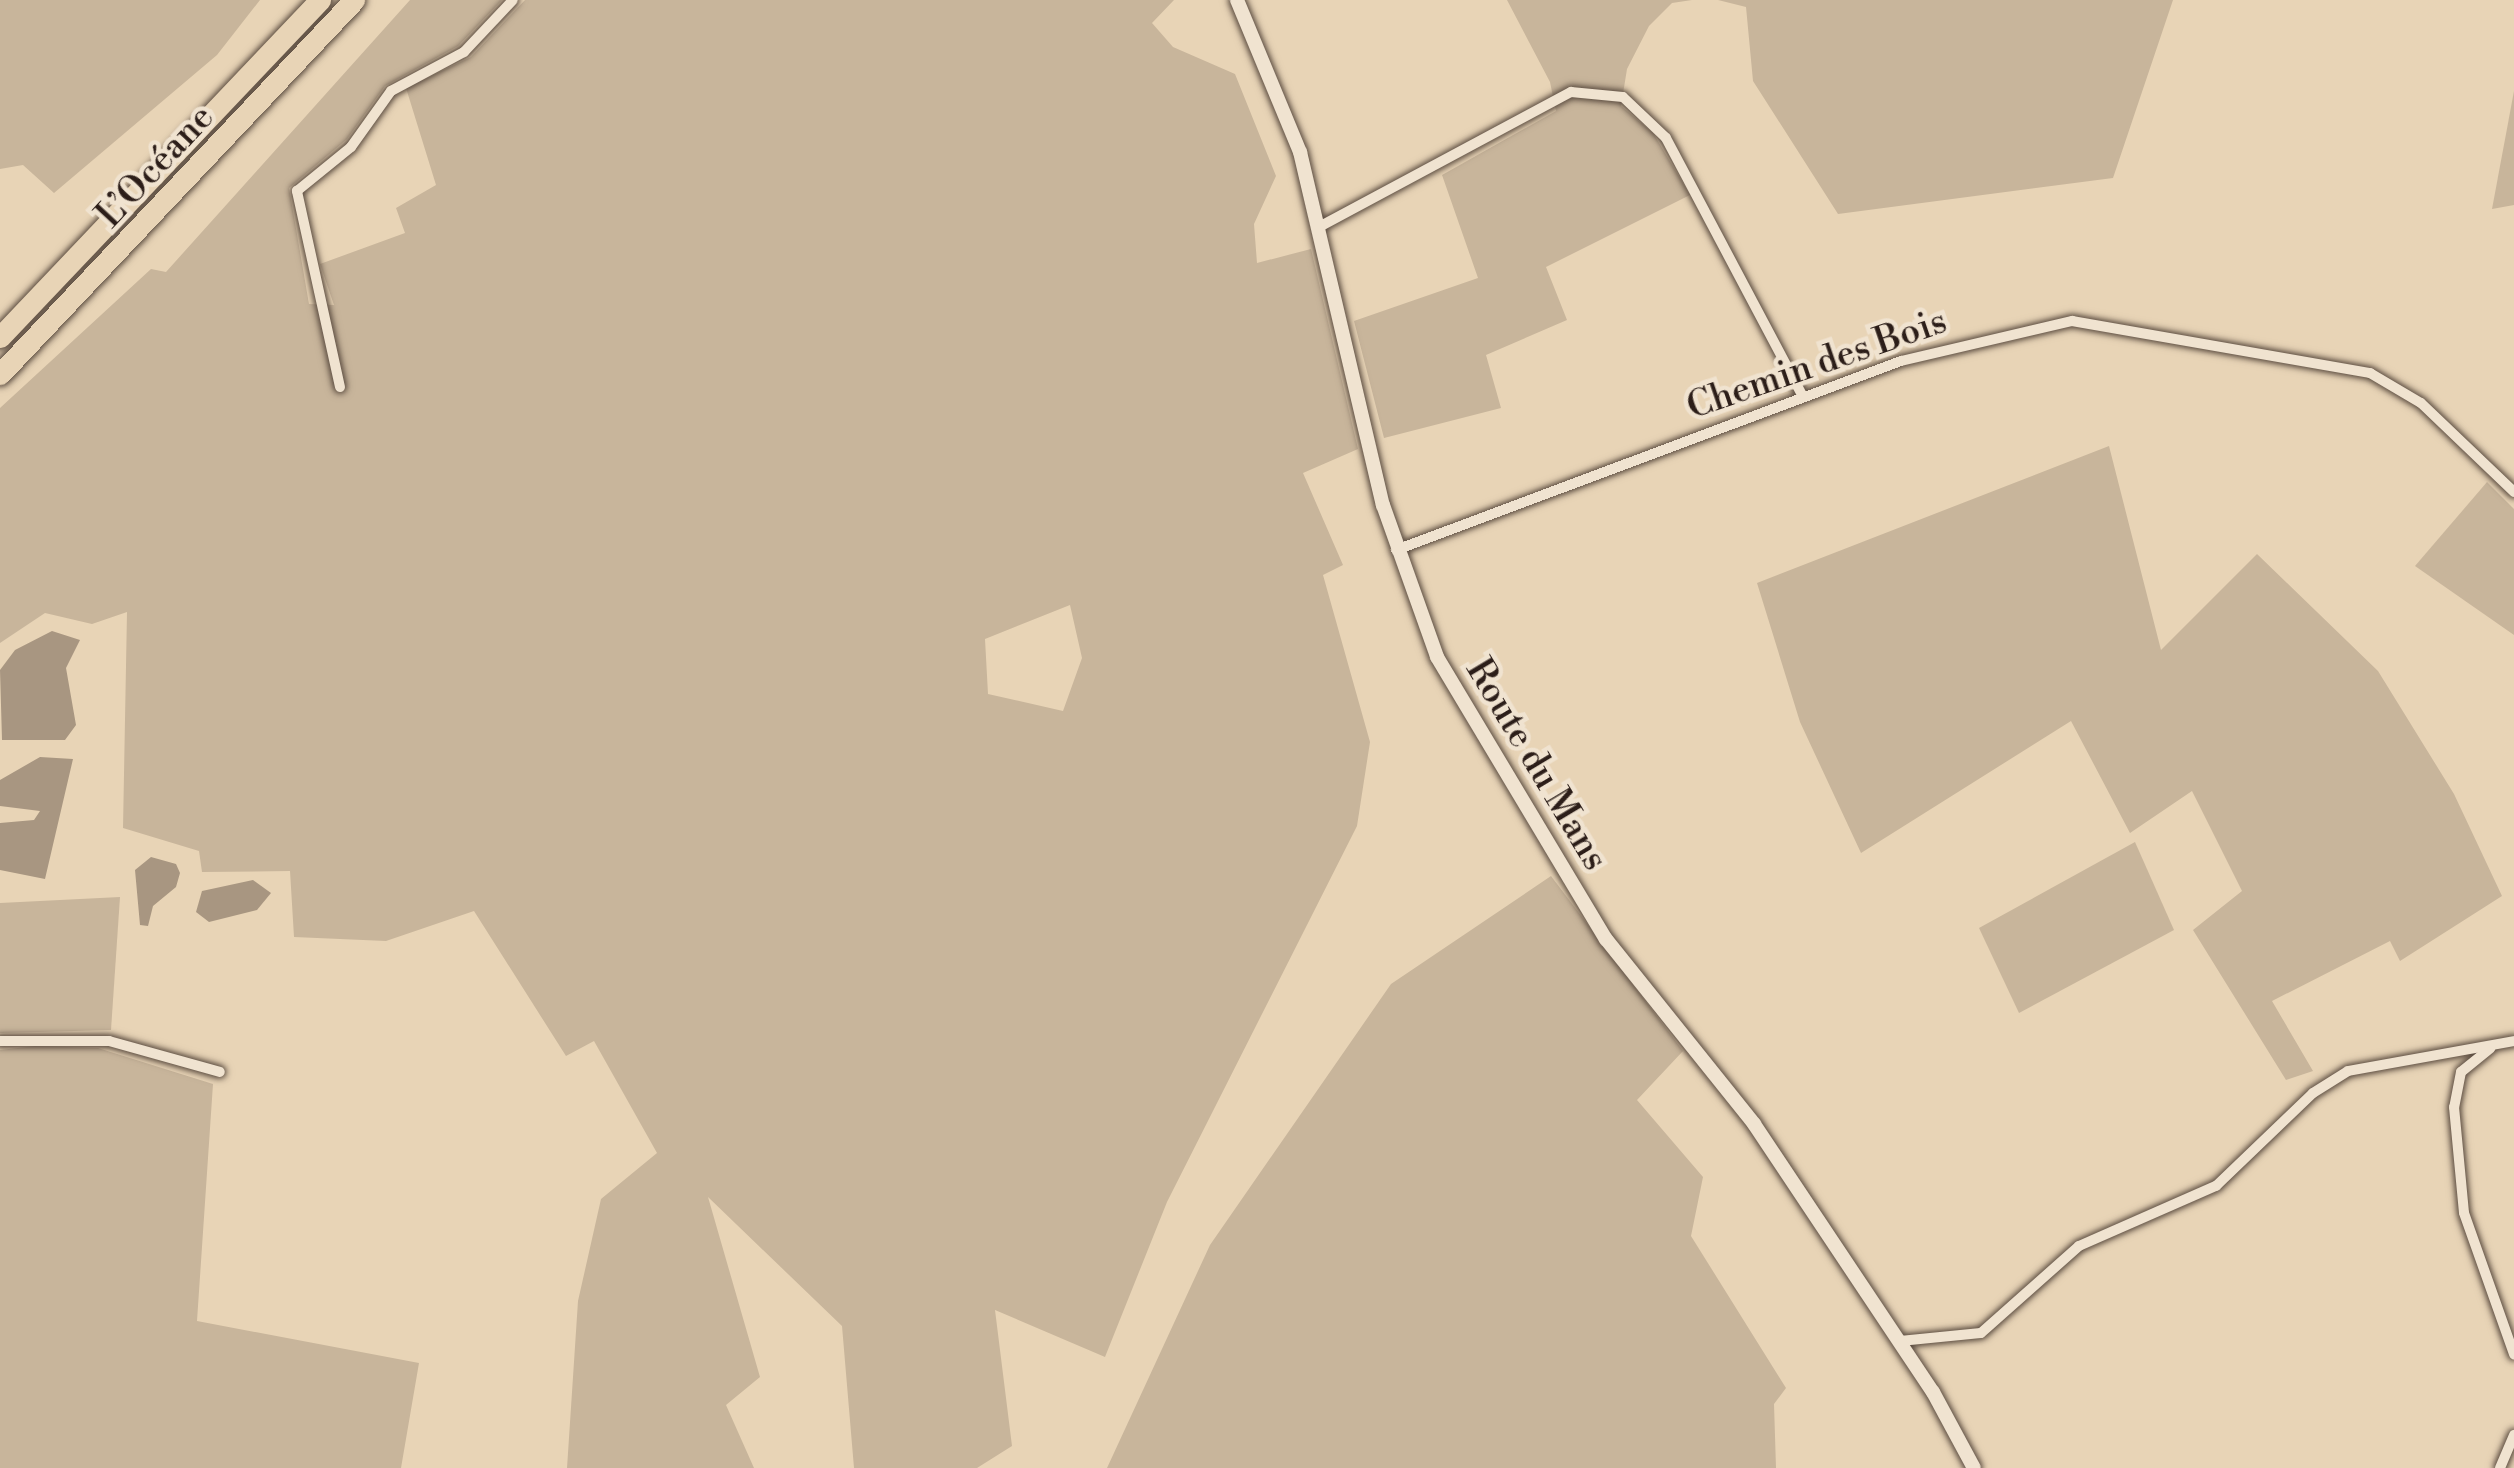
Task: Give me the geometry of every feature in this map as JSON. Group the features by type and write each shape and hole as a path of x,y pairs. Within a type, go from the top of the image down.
{"highway":[{"path":"0,320 302,0"},
{"name":"L’Océane","path":"0,337 320,0"},
{"name":"L’Océane","path":"0,374 354,0"}],"street":[{"path":"340,387 297,191 351,146 391,92 464,52 513,0"},
{"name":"Route du Mans","path":"1237,0 1294,135 1396,550 1444,670 1606,939 1735,1097 1900,1341 1974,1468"},
{"path":"1318,227 1571,92 1623,98 1666,138 1803,397"},
{"name":"Chemin des Bois","path":"1396,550 1901,361 2049,325 2144,330 2370,373 2421,403 2514,492"},
{"path":"0,1041 109,1041 220,1072"},
{"path":"1900,1341 1981,1333 2079,1246 2216,1186 2332,1079 2361,1066 2514,1041"},
{"path":"2461,1072 2496,1044"},
{"path":"2449,1051 2461,1072 2455,1137 2464,1213 2514,1354"},
{"path":"2500,1468 2514,1435"}],"shaded area":[{"path":"0,0 260,0 217,55 54,193 23,165 0,169"},
{"path":"410,0 502,0 458,46 385,86 347,139 289,188 309,304 334,305 320,264 405,233 396,208 436,185 406,88 471,57 525,0 1174,0 1152,23 1173,47 1235,74 1276,176 1254,224 1257,263 1311,249 1358,449 1303,473 1343,565 1323,575 1370,742 1357,826 1167,1202 1105,1357 995,1310 1012,1446 977,1468 854,1468 842,1326 708,1197 760,1377 726,1405 754,1468 567,1468 578,1301 601,1199 657,1153 594,1041 566,1056 474,911 386,941 294,937 290,871 202,872 199,851 123,828 127,612 92,624 45,613 0,643 0,408 151,269 166,272","holes":["1070,605 1082,658 1063,711 988,694 985,639"]},
{"path":"1507,0 1692,0 1672,3 1649,26 1627,69 1621,106 1653,133 1690,195 1546,267 1567,320 1486,355 1501,408 1384,438 1354,321 1478,278 1442,175 1556,111 1550,82"},
{"path":"1718,0 2173,0 2113,178 1838,214 1753,81 1746,7"},
{"path":"2514,91 2514,205 2492,209"},
{"path":"2109,446 2161,650 2257,554 2378,671 2454,794 2502,896 2400,961 2390,941 2272,1001 2313,1071 2286,1080 2193,930 2242,891 2192,791 2130,833 2071,721 1861,853 1800,722 1757,583"},
{"path":"2487,482 2514,509 2514,635 2415,566"},
{"path":"52,631 80,640 66,668 76,725 65,740 2,740 0,670 15,650"},
{"path":"40,757 73,759 45,879 0,870 0,823 34,820 40,811 0,806 0,780"},
{"path":"2135,842 2174,930 2019,1013 1979,928"},
{"path":"151,857 176,864 180,873 176,887 153,906 148,926 140,925 135,870"},
{"path":"1551,876 1683,1051 1637,1100 1703,1177 1691,1236 1786,1388 1774,1404 1776,1468 1107,1468 1210,1245 1391,984"},
{"path":"253,880 271,893 257,910 209,922 196,912 202,891"},
{"path":"120,897 111,1030 0,1033 0,903"},
{"path":"98,1048 213,1084 197,1321 419,1363 401,1468 0,1468 0,1050"}]}
